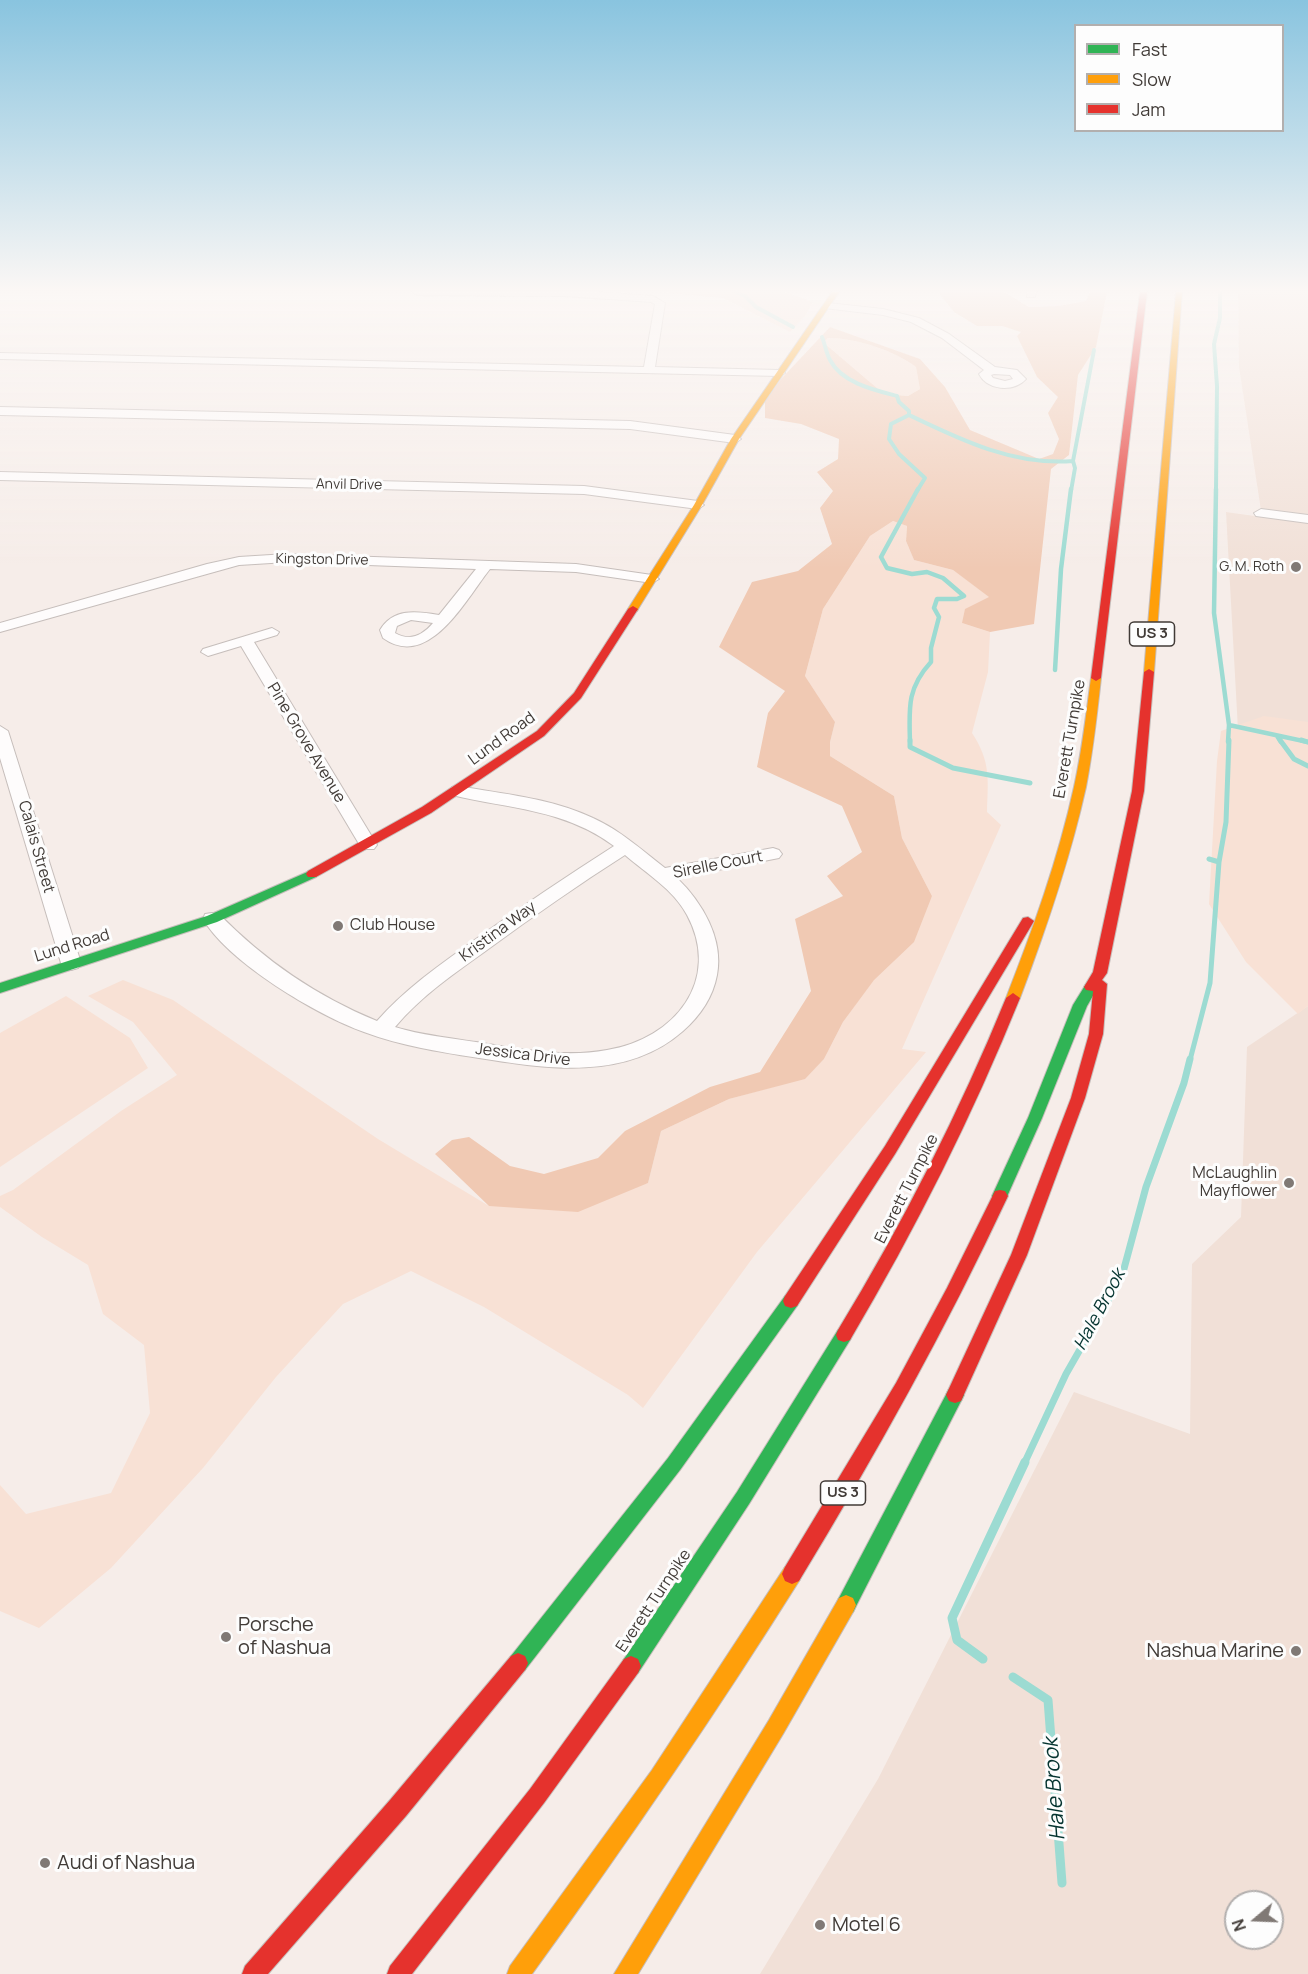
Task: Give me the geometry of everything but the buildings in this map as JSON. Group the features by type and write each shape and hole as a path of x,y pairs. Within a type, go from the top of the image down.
{"main road":[{"name":"Lund Road","path":"0,988 212,918 292,884 368,845 458,791 532,740 555,721 588,680 698,505 735,439 772,384"},
{"name":"Everett Turnpike","path":"398,1974 506,1836 617,1687 679,1596 830,1361 912,1218 990,1057 1030,959 1059,870 1078,793 1091,722 1133,384"},
{"name":"US 3","path":"518,1974 656,1785 721,1688 832,1512 918,1360 981,1237 1018,1155 1080,1005 1101,973 1138,792 1172,384"},
{"path":"253,1974 408,1795 538,1638 669,1470 731,1386 855,1206 1059,870"},
{"path":"625,1974 693,1865 819,1652 909,1487 969,1367 1041,1203 1081,1086 1096,1034 1101,973"}],"street":[{"path":"0,411 630,425 735,439"},
{"name":"Anvil Drive","path":"0,476 585,490 698,505"},
{"path":"1261,513 1308,519"},
{"name":"Kingston Drive","path":"0,628 207,568 239,561 286,558 576,568 652,579"},
{"path":"442,620 486,565"},
{"path":"208,652 272,632"},
{"name":"Pine Grove Avenue","path":"245,640 368,845"},
{"name":"Calais Street","path":"0,731 4,758 71,963"},
{"name":"Jessica Drive","path":"212,918 236,944 267,968 326,1005 381,1030 438,1044 568,1062 612,1057 651,1044 668,1034 694,1009 702,995 710,966 710,952 700,923 681,892 601,829 567,813 458,791"},
{"name":"Kristina Way","path":"381,1030 401,1006 429,982 565,884 626,847"},
{"name":"Sirelle Court","path":"662,875 774,854"}],"shaded area":[{"path":"777,384 872,384 884,394 908,396 920,389 919,384 942,384 970,430 1039,459 1053,454 1059,439 1048,413 1058,397 1044,384 1077,384 1069,455 1051,469 1034,624 990,632 962,623 965,609 989,597 953,570 914,560 906,541 907,526 893,521 870,536 823,609 805,676 835,722 830,742 830,756 894,796 902,838 932,896 914,942 874,980 843,1022 824,1059 805,1079 729,1099 661,1131 648,1183 578,1212 489,1206 435,1154 452,1140 469,1137 510,1166 544,1174 598,1158 625,1131 710,1087 760,1072 811,991 795,919 843,896 827,876 862,852 842,806 757,767 768,713 785,691 719,647 752,582 798,571 832,544 820,508 833,491 817,472 838,459 839,439 801,424 765,418 765,402"},
{"path":"872,384 919,384 920,389 908,396 884,394"},
{"path":"1242,384 1308,384 1308,741 1238,730 1226,512 1262,517"},
{"path":"893,521 907,526 906,541 914,560 953,570 990,597 962,623 990,632 988,672 972,733 982,753 987,771 987,812 1001,825 902,1049 926,1052 757,1252 643,1408 628,1395 484,1307 411,1271 343,1304 276,1377 203,1468 111,1568 39,1628 0,1611 0,1485 26,1514 111,1493 150,1413 144,1345 103,1314 88,1265 42,1237 0,1207 0,1196 13,1190 121,1111 177,1075 133,1022 88,996 123,980 173,1000 378,1139 489,1206 648,1183 661,1131 729,1099 805,1078 824,1059 843,1022 932,896 902,838 894,796 830,756 830,742 835,722 805,676 823,609 870,536"},
{"path":"1264,716 1308,722 1308,1006 1298,1014 1246,962 1209,904 1217,761 1221,731"},
{"path":"66,996 130,1038 148,1068 0,1167 0,1033"},
{"path":"1308,1006 1308,1974 760,1974 878,1779 1074,1392 1190,1434 1192,1264 1241,1217 1247,1047"}],"waterway":[{"path":"859,384 897,396 899,402 909,411 909,415"},
{"path":"1073,461 1088,384"},
{"path":"1216,491 1217,384"},
{"path":"909,415 968,442 1009,455 1051,461 1073,461"},
{"path":"909,415 891,424 889,439 899,454 925,478 917,491"},
{"path":"1071,491 1075,468 1073,461"},
{"path":"910,742 911,699 917,681 931,662 931,648 939,617 934,608 937,599 957,599 964,596 943,578 927,572 912,574 887,568 881,557 918,489"},
{"path":"1055,670 1061,569 1071,489"},
{"path":"1216,489 1214,613 1229,725"},
{"path":"1228,742 1229,725"},
{"path":"1229,725 1308,742 1301,740"},
{"path":"1277,736 1281,742"},
{"path":"1219,862 1226,822 1229,740"},
{"path":"1280,740 1294,759 1308,766"},
{"path":"910,742 910,747 953,768 1030,783"},
{"path":"1209,859 1219,862"},
{"name":"Hale Brook","path":"1190,1060 1210,983 1219,862"},
{"name":"Hale Brook","path":"1024,1464 1066,1374 1122,1276 1146,1187 1184,1083 1190,1059"},
{"name":"Hale Brook","path":"983,1659 957,1640 952,1618 1025,1462"},
{"name":"Hale Brook","path":"1013,1677 1048,1700 1062,1883"}],"traffic: fast":[{"path":"0,988 212,919 312,874"},
{"path":"1000,1196 1035,1118 1080,1005 1091,987"},
{"path":"518,1663 674,1464 791,1301"},
{"path":"631,1666 743,1498 844,1335"},
{"path":"846,1605 955,1395"}],"traffic: slow":[{"path":"633,609 698,505 735,439 773,384"},
{"path":"1149,672 1172,384"},
{"path":"1013,998 1046,909 1065,848 1086,756 1096,678"},
{"path":"518,1974 659,1777 792,1574"},
{"path":"625,1974 776,1727 846,1605"}],"traffic: jam":[{"path":"1096,678 1133,384"},
{"path":"312,874 426,810 541,734 567,709 597,667 633,609"},
{"path":"1091,987 1100,973 1138,791 1149,672"},
{"path":"791,1301 890,1150 1028,921"},
{"path":"955,1395 1019,1255 1078,1098 1096,1034 1100,984"},
{"path":"844,1335 892,1254 936,1170 957,1128 1013,998"},
{"path":"792,1574 848,1482 928,1341 1000,1196"},
{"path":"253,1974 398,1808 518,1663"},
{"path":"398,1974 537,1796 631,1666"}],"place":[{"name":"G. M. Roth","path":"1296,567"},
{"name":"Club House","path":"338,926"},
{"name":"McLaughlin Mayflower","path":"1289,1183"},
{"name":"Porsche of Nashua","path":"226,1637"},
{"name":"Nashua Marine","path":"1296,1651"},
{"name":"Audi of Nashua","path":"45,1863"},
{"name":"Motel 6","path":"820,1925"}]}
